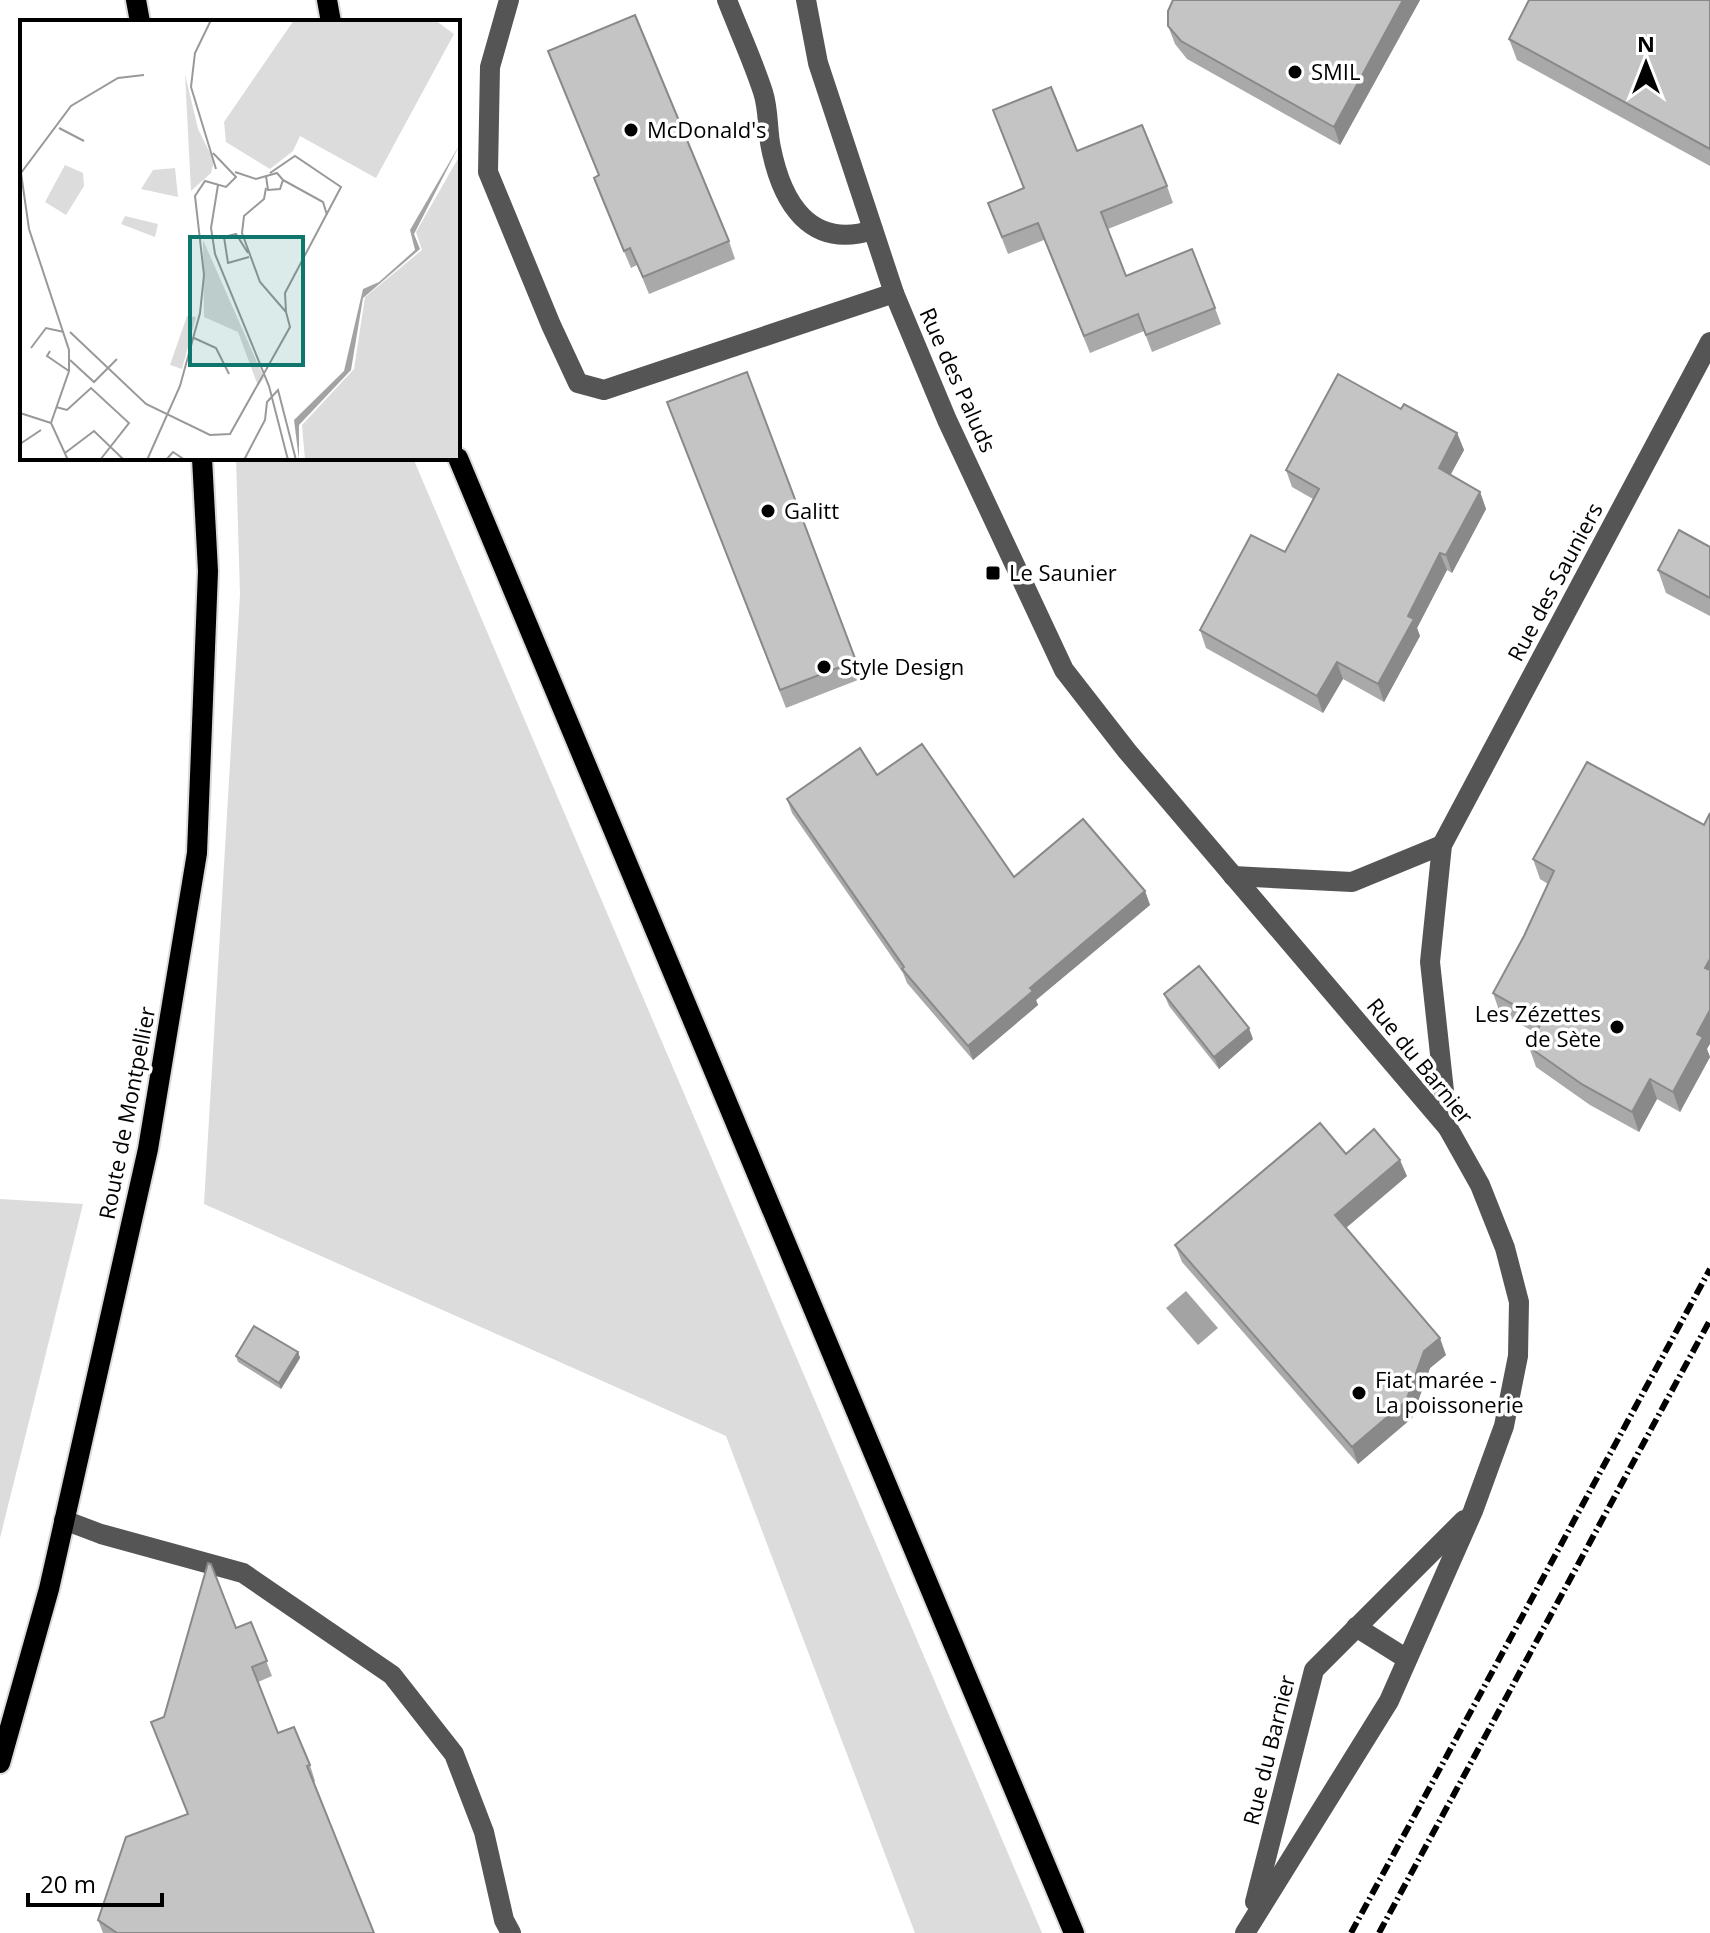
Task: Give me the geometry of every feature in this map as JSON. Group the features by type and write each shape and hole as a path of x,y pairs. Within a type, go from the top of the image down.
{"main road":[{"path":"136,0 140,20"},
{"path":"327,0 331,20"},
{"name":"Route de Montpellier","path":"0,1763 49,1589 148,1149 197,853 208,571 202,460"},
{"path":"459,460 1074,1933"}],"street":[{"path":"509,0 490,67 488,172 578,383 604,390 894,293"},
{"path":"727,0 764,96 771,149 793,210 825,233 852,237 873,230"},
{"name":"Rue des Paluds","path":"806,0 818,63 894,293 947,420 1064,670 1127,751"},
{"name":"Rue des Sauniers","path":"1448,1128 1430,962 1442,845 1710,342"},
{"name":"Rue du Barnier","path":"1127,751 1448,1128 1480,1185 1505,1248 1519,1302 1518,1356 1504,1426 1473,1511 1389,1701 1248,1927"},
{"path":"1233,876 1352,882 1442,845"},
{"name":"Rue du Barnier","path":"1248,1927 1314,1670 1473,1511"},
{"path":"64,1520 101,1534 243,1573 392,1675 454,1754 484,1832 504,1920 511,1933"},
{"path":"1356,1627 1407,1659"}],"shaded area":[{"path":"236,460 414,460 1042,1933 915,1933 726,1436 204,1204 240,594"},
{"path":"0,1199 83,1204 0,1538"},
{"path":"1186,1291 1218,1328 1198,1345 1166,1308"}],"building":[{"name":"SMIL","path":"1173,0 1403,0 1334,127 1181,41 1168,26 1168,11"},
{"path":"1529,0 1710,0 1710,149 1509,39"},
{"name":"McDonald's","path":"635,15 729,241 643,277 630,248 624,251 594,178 599,175 548,51"},
{"path":"1051,87 1077,151 1142,125 1167,186 1101,212 1126,276 1192,249 1215,308 1146,335 1138,314 1084,336 1038,223 1002,237 988,203 1024,188 993,110"},
{"path":"747,372 856,661 780,690 667,402"},
{"path":"1338,374 1401,409 1404,404 1457,433 1439,468 1480,492 1446,555 1440,553 1408,616 1414,619 1378,684 1337,662 1317,696 1200,630 1251,535 1285,552 1319,489 1286,470"},
{"path":"1679,530 1710,547 1710,598 1658,570"},
{"path":"922,744 1014,877 1083,819 1145,891 1030,988 1033,991 968,1046 902,969 904,967 787,799 860,748 877,775"},
{"path":"1587,762 1704,825 1710,813 1710,959 1705,968 1710,970 1710,1010 1697,1034 1703,1037 1673,1092 1650,1079 1632,1112 1583,1085 1529,1047 1542,1021 1493,993 1554,871 1533,859"},
{"path":"1199,966 1249,1028 1214,1057 1164,994"},
{"path":"1320,1123 1346,1154 1374,1129 1400,1160 1335,1215 1440,1338 1424,1351 1406,1401 1352,1447 1175,1245"},
{"path":"254,1326 298,1352 279,1383 236,1356"},
{"path":"208,1563 236,1628 251,1622 267,1661 252,1667 278,1733 294,1727 374,1933 117,1933 98,1920 126,1837 188,1814 151,1722 164,1717"}],"railway":[{"path":"1351,1933 1710,1269"},
{"path":"1379,1933 1710,1320"}],"place":[{"name":"SMIL","path":"1295,72"},
{"name":"McDonald's","path":"631,130"},
{"name":"Galitt","path":"768,511"},
{"name":"Le Saunier","path":"993,573"},
{"name":"Style Design","path":"824,667"},
{"name":"Les Zézettes de Sète","path":"1617,1027"},
{"name":"Fiat marée - La poissonerie","path":"1359,1393"}]}
